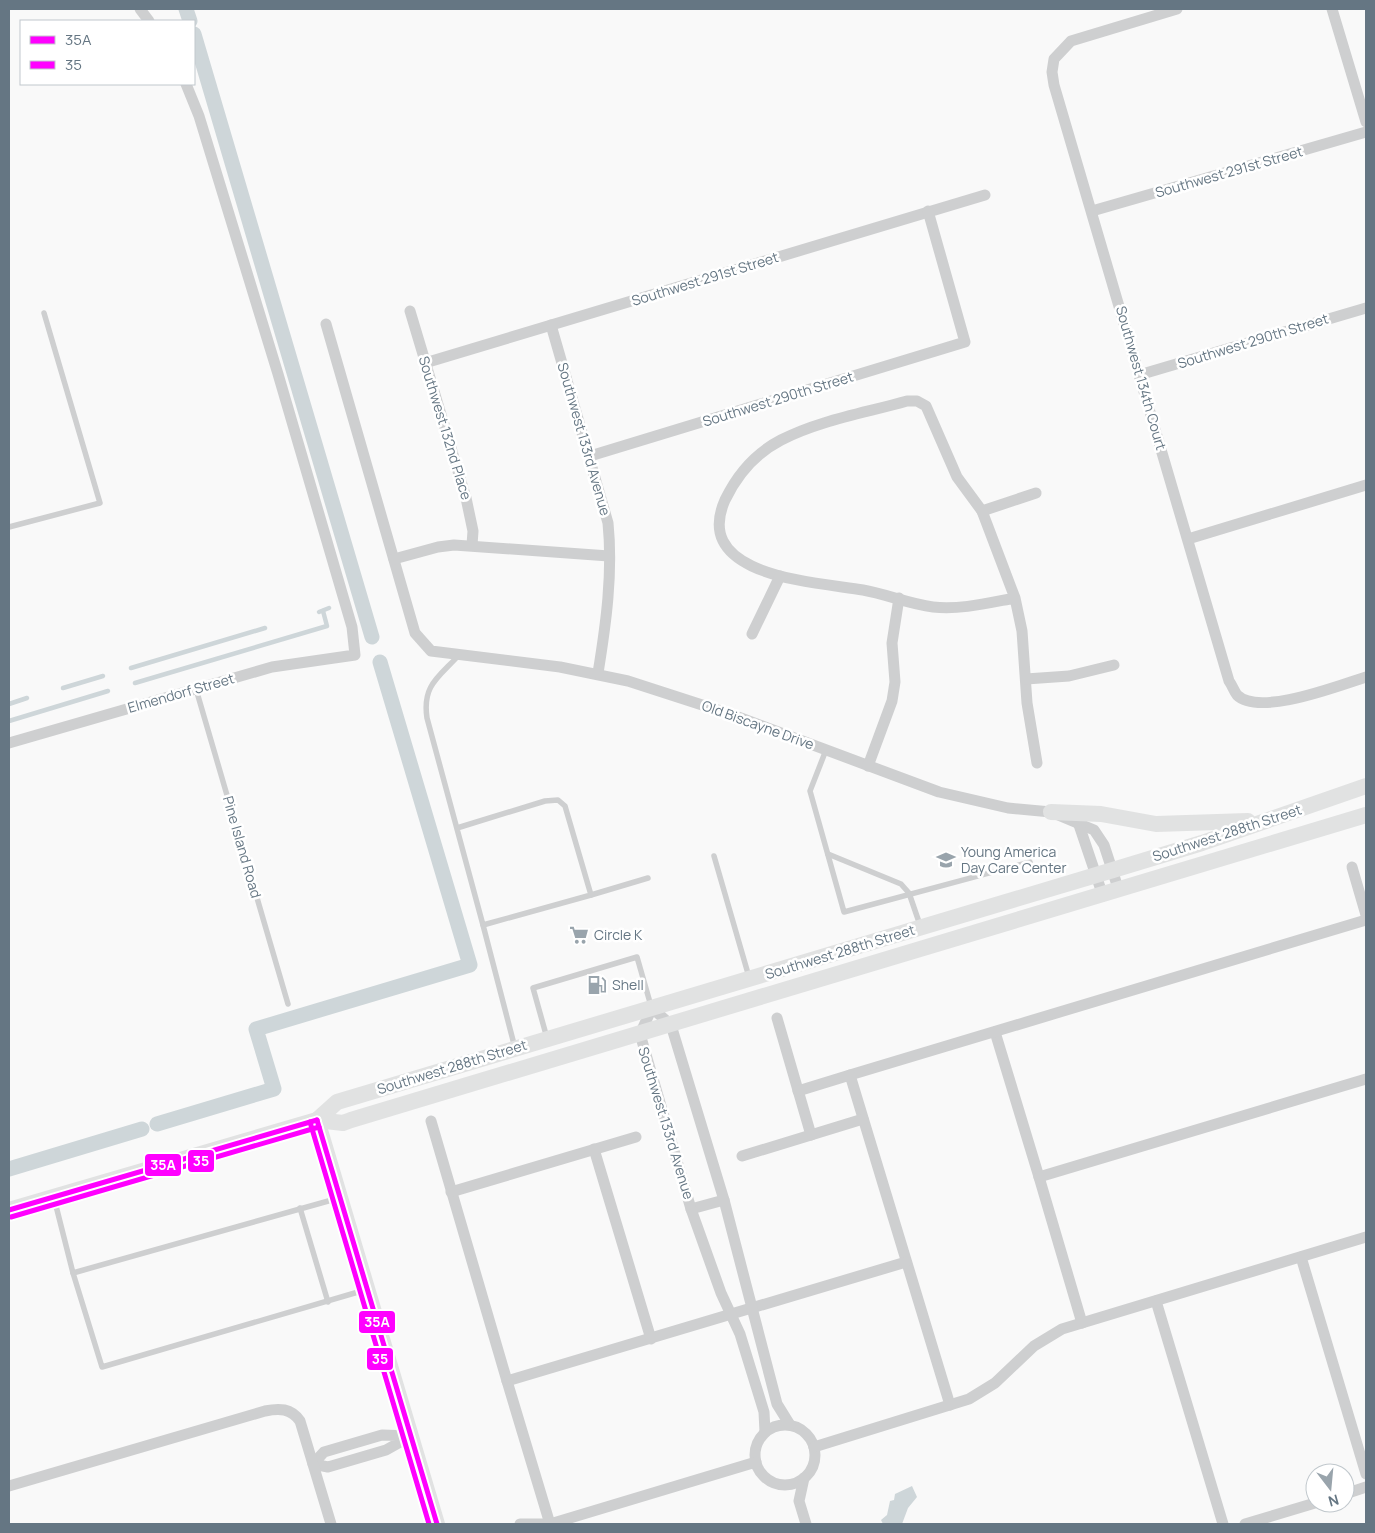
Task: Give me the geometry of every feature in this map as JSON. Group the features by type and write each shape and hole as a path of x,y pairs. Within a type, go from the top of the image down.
{"main road":[{"name":"Southwest 288th Street","path":"317,1120 337,1102 1096,875 1266,821 1366,786"},
{"path":"1051,812 1093,814 1156,824 1266,821"},
{"name":"Southwest 288th Street","path":"9,1210 317,1120 343,1123 1103,896 1366,815"},
{"path":"921,928 928,948"},
{"path":"317,1120 437,1524"}],"street":[{"path":"140,9 148,20"},
{"name":"Southwest 134th Court","path":"1177,9 1071,41 1054,60 1052,72 1054,85 1140,374 1223,664 1238,694 1255,702 1267,703 1366,680"},
{"path":"1332,9 1366,122"},
{"name":"Elmendorf Street","path":"9,743 272,667 355,655 352,626 278,374 199,116 186,85"},
{"name":"Southwest 291st Street","path":"1092,211 1366,132"},
{"name":"Southwest 291st Street","path":"425,363 985,195"},
{"name":"Southwest 290th Street","path":"590,456 965,342 928,212"},
{"name":"Southwest 290th Street","path":"1140,374 1366,308"},
{"name":"Southwest 132nd Place","path":"410,312 472,518 472,545"},
{"path":"326,324 394,560 438,547 472,545 609,556"},
{"name":"Southwest 133rd Avenue","path":"551,325 607,516 609,556 606,624 598,673"},
{"path":"1015,598 987,604 946,608 780,576 739,560 730,553 723,544 719,532 719,519 728,494 739,476 749,464 779,441 801,431 907,401 918,401 926,406 933,418 957,477 982,511 1015,598 1022,631 1028,704 1037,762"},
{"path":"1188,539 1366,485"},
{"path":"982,511 1036,493"},
{"name":"Old Biscayne Drive","path":"394,560 415,633 431,651 511,660 598,673 697,702 912,783 960,798 1008,808 1051,812 1094,830 1100,837 1119,891"},
{"path":"752,634 780,576"},
{"path":"868,766 892,702 895,682 892,643 899,598"},
{"path":"1026,679 1069,676 1114,665"},
{"path":"1078,822 1103,896"},
{"path":"1352,867 1366,915"},
{"path":"798,1091 1366,920"},
{"path":"652,1008 671,1025 724,1200 777,1404 790,1425"},
{"name":"Southwest 133rd Avenue","path":"652,1008 640,1034 692,1208 740,1334 763,1408 766,1421 765,1432"},
{"path":"777,1018 811,1135"},
{"path":"995,1032 1082,1323"},
{"path":"850,1076 950,1405"},
{"path":"1039,1177 1366,1079"},
{"path":"742,1156 864,1119"},
{"path":"431,1121 550,1524"},
{"path":"451,1192 636,1137"},
{"path":"594,1149 651,1339"},
{"path":"692,1208 724,1200"},
{"path":"814,1446 950,1405 982,1392 996,1383 1022,1356 1047,1337 1062,1329 1366,1237"},
{"path":"1301,1257 1366,1474"},
{"path":"507,1381 906,1262"},
{"path":"1156,1301 1222,1524"},
{"path":"9,1486 277,1409 289,1411 298,1417 331,1524"},
{"path":"798,1501 804,1478 814,1460 814,1446 805,1433 790,1425 781,1425 765,1432 756,1446 756,1462 765,1477 781,1484 798,1501 806,1524"},
{"path":"313,1464 324,1452 382,1435 411,1436"},
{"path":"520,1524 550,1524 756,1462"},
{"path":"781,1484 793,1483 804,1478"},
{"path":"1245,1524 1305,1506"}],"lane":[{"path":"9,527 100,502 44,312"},
{"path":"459,655 430,687 425,705 515,1048"},
{"name":"Pine Island Road","path":"196,689 288,1004"},
{"path":"826,750 810,791 844,912 1030,862"},
{"path":"458,828 545,801 558,800 565,806 591,895"},
{"path":"828,854 901,884 909,893 921,928"},
{"path":"714,856 749,979"},
{"path":"483,924 648,878"},
{"path":"548,1039 533,988 637,957 652,1008"},
{"path":"54,1197 73,1274 102,1367 367,1289"},
{"path":"73,1274 340,1197"},
{"path":"300,1208 328,1302"}],"shaded area":[{"path":"912,1486 917,1497 908,1508 902,1524 883,1524 881,1520 887,1515 890,1501 894,1500 895,1494"}],"waterway":[{"path":"186,9 190,20"},
{"path":"195,37 372,637"},
{"path":"319,612 329,608"},
{"path":"135,683 327,626 323,611"},
{"path":"131,668 265,628"},
{"path":"157,1124 274,1089 256,1029 470,965 380,662"},
{"path":"63,688 103,676"},
{"path":"9,721 108,691"},
{"path":"9,704 27,698"},
{"path":"9,1169 142,1129"}],"transit line":[{"name":"35A","path":"317,1120 437,1524"},
{"name":"35A","path":"9,1210 317,1120"},
{"name":"35","path":"310,1122 429,1524"},
{"name":"35","path":"11,1217 319,1127"}],"place":[{"name":"Young America Day Care Center","path":"946,860"},
{"name":"Circle K","path":"579,935"},
{"name":"Shell","path":"597,985"}]}
